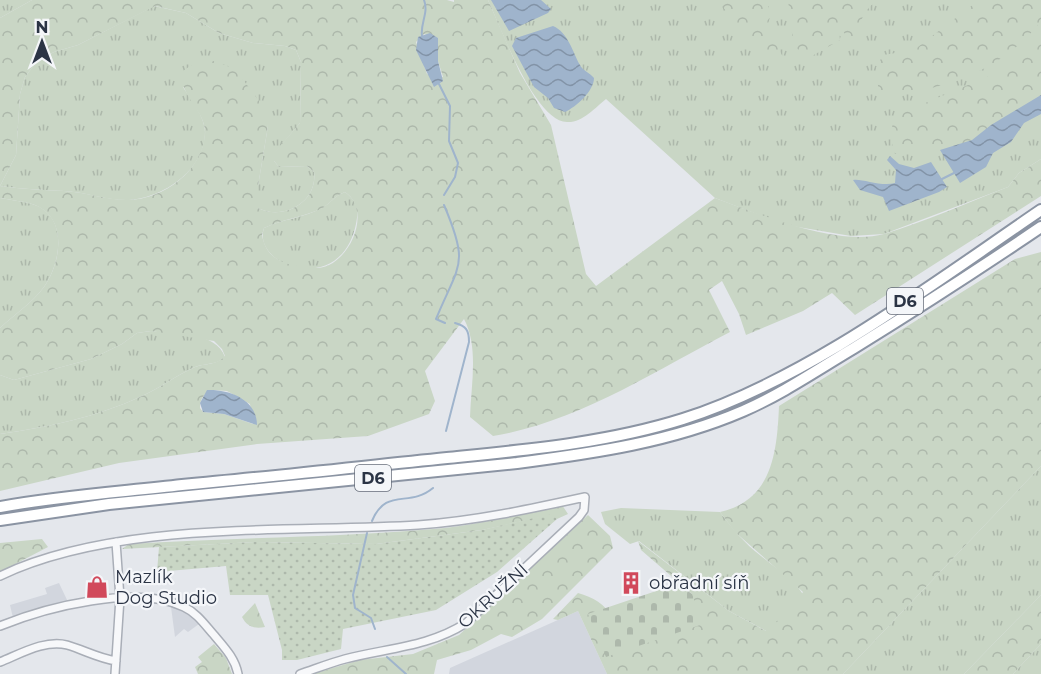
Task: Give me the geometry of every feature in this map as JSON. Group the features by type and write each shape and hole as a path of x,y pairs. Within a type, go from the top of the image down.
{"highway":[{"name":"D6","path":"0,507 76,496 569,444 656,427 736,399 764,386 838,344 945,276 1041,210"},
{"name":"D6","path":"0,520 109,504 572,456 660,439 741,412 767,400 952,288 1041,227"}],"street":[{"name":"OKRUŽNÍ","path":"116,543 183,536 460,521 585,496 584,510 579,517 466,623 452,632 422,644 344,659 300,674"},
{"path":"0,576 57,556 116,543 120,598 115,674"},
{"path":"0,627 68,605 120,598 170,602 184,607 202,621 232,657 238,674"},
{"path":"0,662 40,647 58,644 97,658 116,661"}],"shaded area":[{"path":"59,583 68,602 13,618 10,605 47,594 45,588"},
{"path":"171,607 182,610 199,624 188,632 184,629 175,637"},
{"path":"578,611 607,674 449,674 450,668"}],"green space":[{"path":"0,0 32,0 0,18"},
{"path":"32,0 447,0 454,2 454,0 488,0 520,73 551,125 586,274 596,286 715,198 775,220 821,233 865,237 900,229 1008,187 1019,173 1041,159 1041,196 855,315 832,293 803,311 746,335 739,314 722,281 709,290 730,332 586,407 525,429 493,436 470,417 473,354 469,330 464,319 425,371 435,401 429,414 368,436 257,444 119,463 0,491 0,434 55,424 108,410 149,393 195,367 215,362 225,356 214,341 151,331 137,333 122,344 91,359 14,380 0,375 0,328 44,287 54,266 58,241 57,229 44,210 32,204 0,198 0,186 0,18","holes":["155,6 186,13 219,33 253,43 285,46 296,50 301,62 300,123 274,153 274,161 279,167 307,166 314,172 314,183 305,200 288,210 278,212 258,208 258,186 268,126 259,101 235,69 214,61 190,66 183,71 184,88 202,118 204,126 205,134 197,160 179,180 155,194 120,200 72,192 0,186 16,155 20,94 25,77 37,61 54,52 78,45","424,34 438,38 438,61 443,77 427,74 416,42","345,192 353,200 358,219 352,241 338,259 324,267 308,268 288,264 270,254 263,241 264,228 321,209","213,390 227,391 250,404 253,424 224,414 203,412 200,408 205,394"]},
{"path":"488,0 1041,0 1041,159 1019,173 1008,187 884,234 851,236 786,225 715,198 606,99 588,114 573,122 555,118 543,107 520,71"},
{"path":"717,0 767,0 770,17 767,28 783,57 776,59 757,48"},
{"path":"788,0 878,0 865,14 854,43 846,36 838,22 840,40 805,60 793,42"},
{"path":"979,0 1041,0 1041,21 1009,53 969,76 924,89 879,94 876,68 883,55 914,50"},
{"path":"154,6 186,13 219,33 253,43 285,46 296,50 301,62 300,123 274,154 274,161 279,167 307,166 314,172 314,183 310,192 297,206 278,212 258,208 258,186 268,126 183,87 203,120 205,132 203,146 190,170 168,188 142,198 121,200 72,192 0,186 16,155 20,94 25,77 37,61 54,52 78,45"},
{"path":"1041,34 1041,95 964,144 940,150 933,147 895,154 891,133 899,114 987,77 1022,53"},
{"path":"345,192 356,206 356,224 347,247 333,261 317,268 300,268 283,263 271,254 264,242 264,228 315,211"},
{"path":"0,198 32,204 44,210 52,218 57,229 58,241 50,277 40,293 0,328"},
{"path":"1041,252 1041,466 843,674 607,674 578,611 558,620 553,619 578,593 598,602 613,618 692,594 641,550 638,541 729,611 766,631 790,611 803,592 735,532 720,512 738,506 751,497 769,471 776,440 779,406 1015,259"},
{"path":"151,331 204,338 213,342 225,357 215,363 195,367 149,393 108,410 37,428 0,434 0,375 14,380 91,359 122,344 137,333"},
{"path":"1041,466 1041,595 964,674 843,674"},
{"path":"562,505 568,514 557,519 551,515 482,530 376,544 255,542 122,549 129,544 366,534 445,528"},
{"path":"621,508 720,512 749,546 797,586 813,613 770,633 729,611 639,541 630,544 605,524 601,512"},
{"path":"552,514 557,519 497,572 436,610 343,629 341,649 297,660 282,660 282,650 268,595 230,595 226,566 157,572 159,547 255,542 376,544 482,530"},
{"path":"588,515 610,536 613,548 542,619 512,637 501,634 471,650 437,660 434,674 312,674 360,660 413,654 459,635"},
{"path":"42,539 48,547 0,572 0,543"},
{"path":"672,580 692,594 703,624 606,657 588,614 668,587"},
{"path":"1041,595 1041,644 1013,674 964,674"},
{"path":"255,603 265,627 252,626 242,617"},
{"path":"214,644 226,658 232,674 198,674 195,667 202,662 198,657"},
{"path":"1041,644 1041,674 1013,674"}],"water":[{"path":"491,0 541,0 551,9 548,13 509,31"},
{"path":"553,26 563,33 581,67 594,78 584,98 565,112 554,108 548,98 534,87 512,46 516,38"},
{"path":"430,33 438,38 438,61 443,81 434,87 416,50 418,37"},
{"path":"1041,95 1041,114 1024,123 1011,142 993,153 986,167 960,183 940,150 972,140 991,125"},
{"path":"890,156 899,164 914,168 931,162 947,187 889,211 883,197 860,190 853,180 895,183 896,170 887,160"},
{"path":"207,390 225,392 241,398 252,409 257,425 224,414 203,412 200,403"}],"waterway":[{"path":"422,36 426,9 424,0"},
{"path":"439,84 450,106 449,141 458,163 455,177 444,195"},
{"path":"940,180 954,173"},
{"path":"444,205 459,253 455,274 436,319 445,323"},
{"path":"446,431 469,342 466,329 455,323"},
{"path":"372,521 384,504 415,497 433,488"},
{"path":"367,533 353,595 355,608 371,618 375,629"},
{"path":"387,657 406,674"}],"place":[{"name":"obřadní síň","path":"631,583"},
{"name":"Mazlík Dog Studio","path":"97,587"}]}
